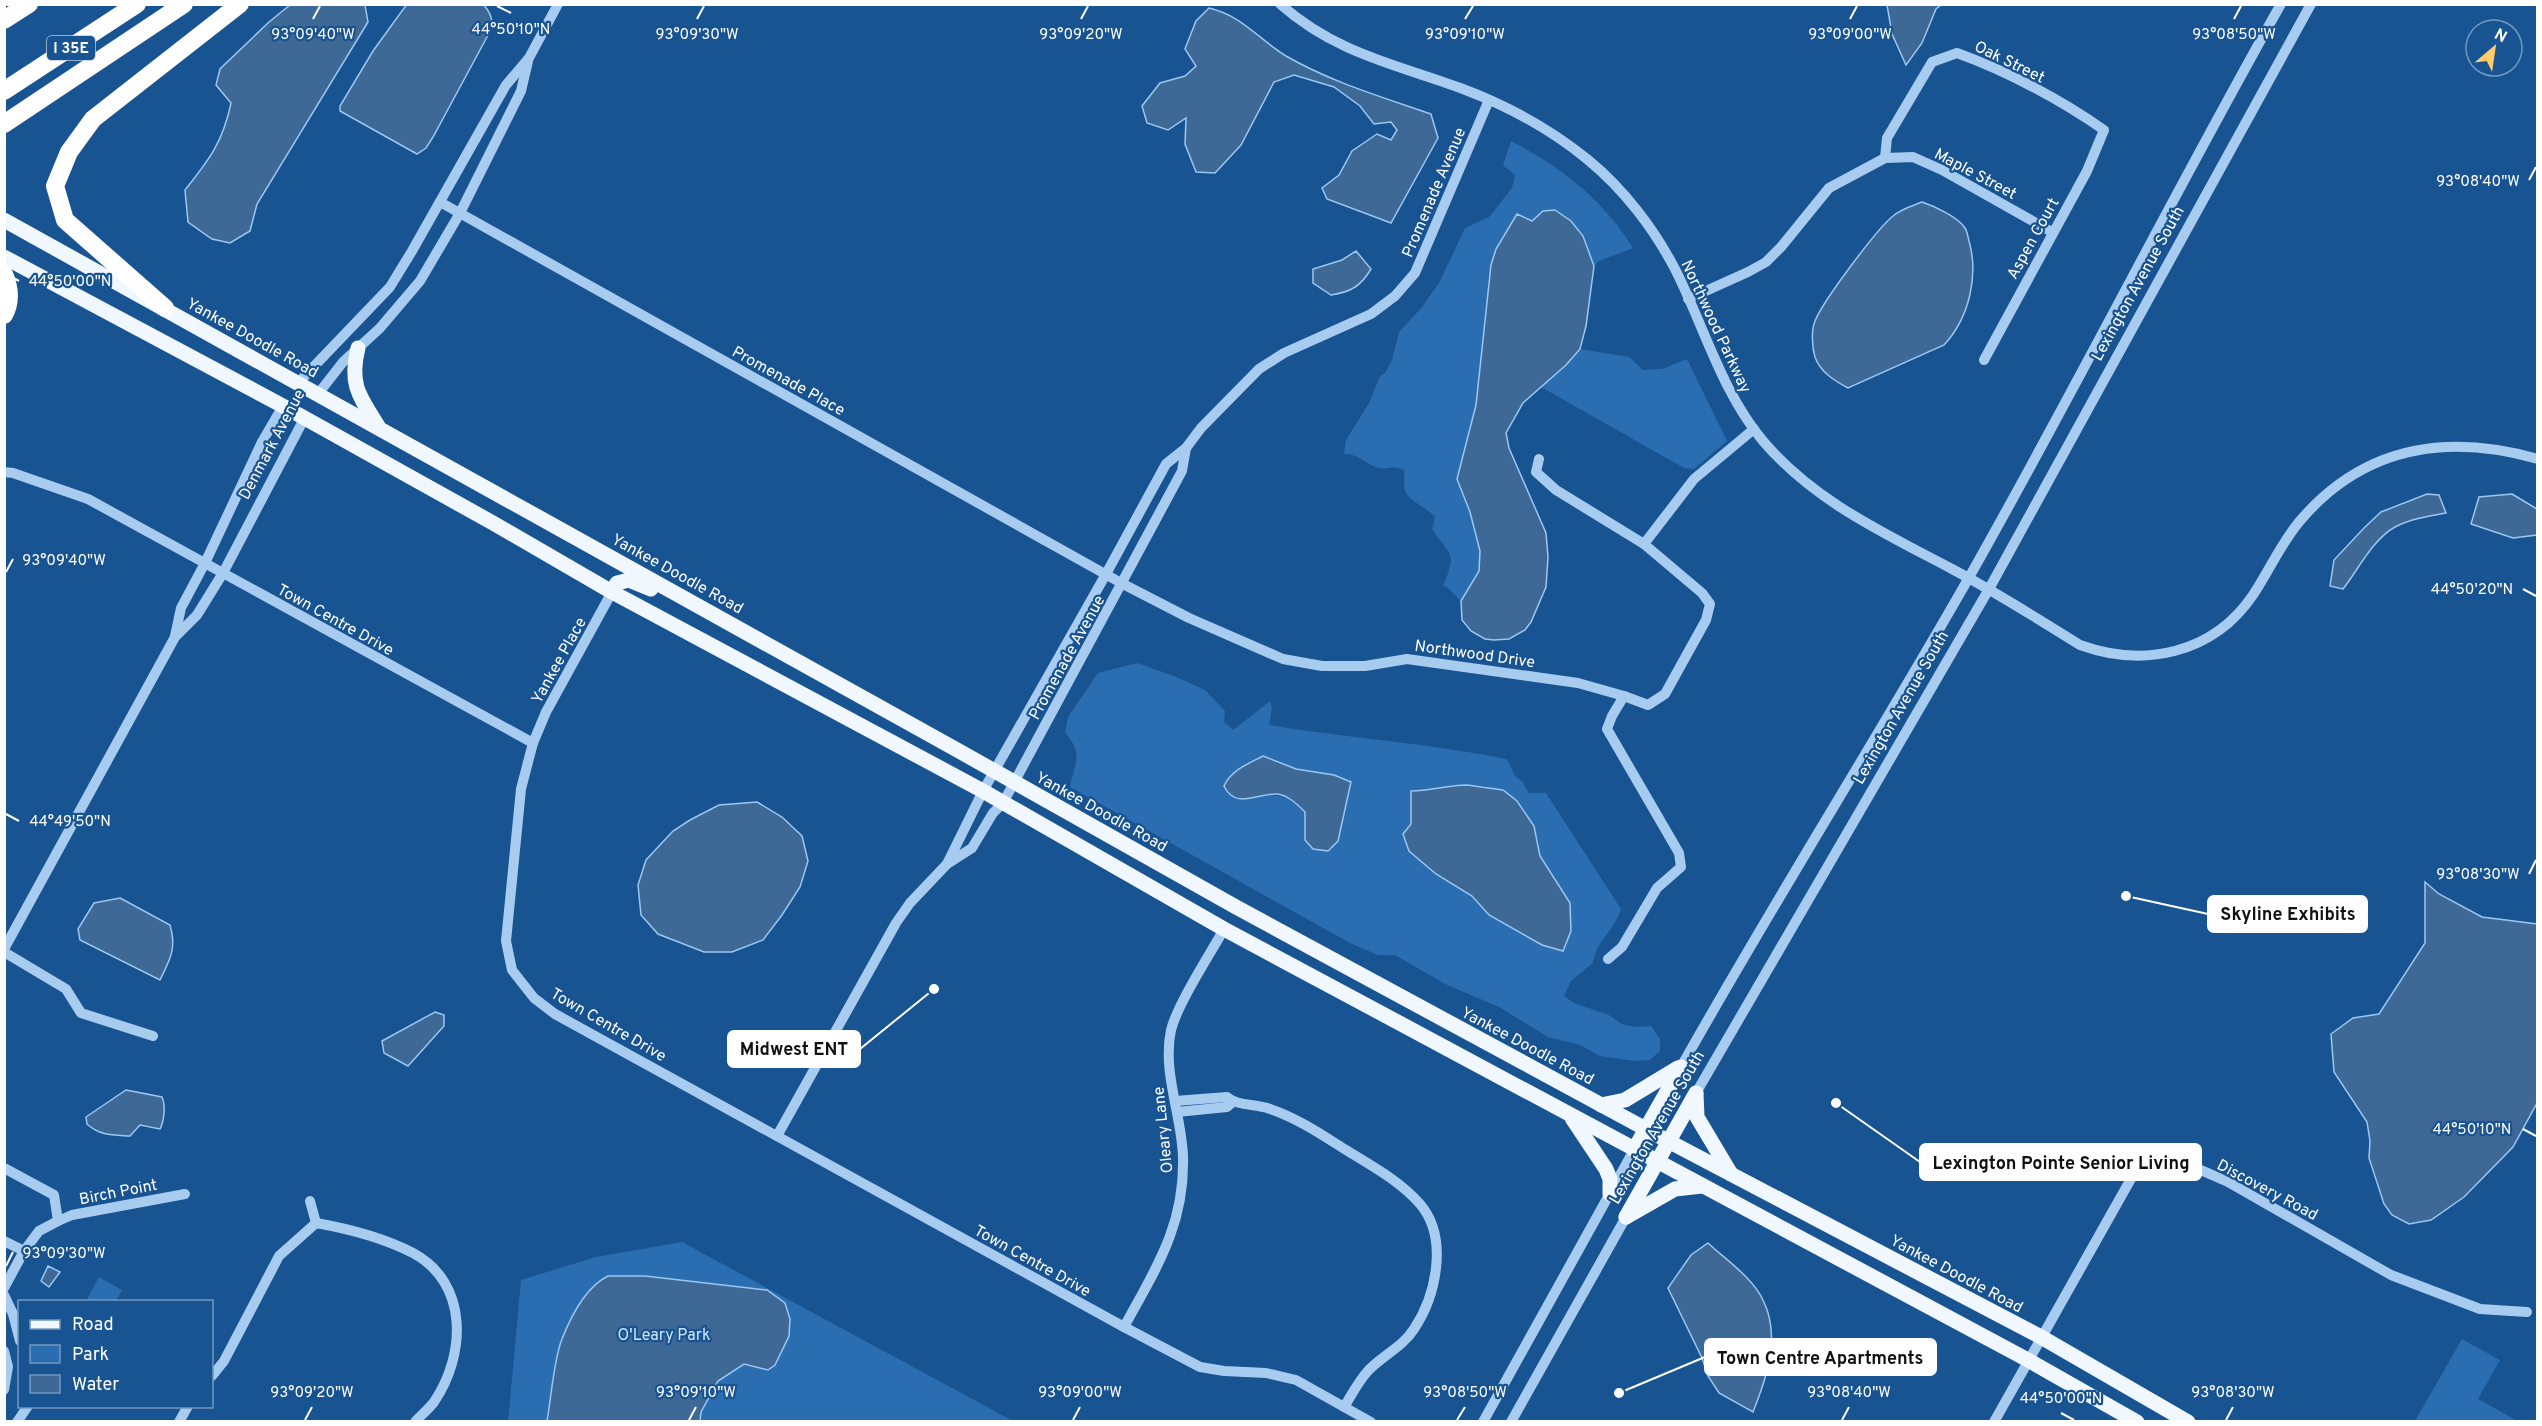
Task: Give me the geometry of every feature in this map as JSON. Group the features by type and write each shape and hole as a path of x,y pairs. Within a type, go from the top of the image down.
{"highway":[{"path":"4,20 29,4"},
{"name":"I 35E","path":"4,92 137,4"},
{"path":"4,124 184,4"},
{"path":"165,308 65,220 55,186 69,152 93,119 240,4"},
{"path":"4,274 10,297 9,306 4,315"}],"main road":[{"name":"Yankee Doodle Road","path":"4,220 1236,907 1668,1141 2041,1337 2188,1422"},
{"path":"4,257 283,406 612,592 983,791 1224,929 2028,1360 2137,1422"},
{"path":"358,348 353,367 358,394 379,428"},
{"name":"Denmark Avenue","path":"283,406 298,383"},
{"name":"Denmark Avenue","path":"304,418 318,394"},
{"path":"612,592 617,583 629,580 736,627"},
{"path":"1601,1105 1625,1100 1681,1067"},
{"name":"Lexington Avenue South","path":"1634,1150 1681,1067"},
{"path":"1696,1093 1697,1117 1732,1175"},
{"name":"Lexington Avenue South","path":"1626,1217 1696,1093"},
{"path":"1571,1115 1606,1169 1610,1179 1610,1194"},
{"path":"1626,1217 1675,1189 1702,1186"}],"street":[{"name":"Denmark Avenue","path":"298,383 390,287 506,85 529,58 558,4"},
{"path":"1280,4 1323,35 1356,53 1490,100"},
{"name":"Lexington Avenue South","path":"1681,1067 1725,989 1878,737 1969,578 2199,149 2281,4"},
{"name":"Lexington Avenue South","path":"1696,1093 1989,589 2311,4"},
{"name":"Oak Street","path":"1885,158 1887,138 1932,62 1957,52 1979,61 2086,117 2104,130"},
{"name":"Denmark Avenue","path":"318,394 343,362 411,294 460,213 521,91 529,58"},
{"name":"Northwood Parkway","path":"1490,100 1546,128 1577,151 1632,205 1655,236 1675,270 1738,407 1771,450 1819,494 1841,509 1989,589 2080,645 2094,650 2133,657 2175,651 2213,635 2235,617 2252,597 2299,522 2325,496 2355,474 2397,456 2443,446 2498,448 2538,459"},
{"name":"Promenade Avenue","path":"947,864 983,791 1166,464 1186,448 1201,428 1248,379 1271,360 1297,346 1371,314 1405,285 1415,273 1490,100"},
{"name":"Aspen Court","path":"1984,360 2087,171 2104,130"},
{"name":"Maple Street","path":"1688,299 1766,262 1829,188 1885,158 1913,157 1942,170 2052,232"},
{"name":"Promenade Place","path":"440,202 1123,584"},
{"name":"Denmark Avenue","path":"175,637 181,608 205,563 262,442 283,406"},
{"name":"Denmark Avenue","path":"4,951 175,637 197,615 223,573 304,418"},
{"path":"1539,459 1536,472 1556,490 1644,544 1694,479 1754,429"},
{"name":"Promenade Avenue","path":"777,1136 896,923 910,903 947,864 972,848 993,813 1003,803 1182,471 1186,448"},
{"name":"Town Centre Drive","path":"4,472 81,496 533,743 522,789 506,931 512,970 534,998 555,1014 1200,1367 1224,1371 1266,1373 1296,1380 1371,1422"},
{"name":"Northwood Drive","path":"1123,584 1189,618 1283,659 1322,666 1365,666 1407,659 1578,683 1648,705 1665,694 1706,620 1710,604 1702,592 1644,544"},
{"name":"Yankee Place","path":"533,743 546,712 612,592"},
{"path":"1608,959 1622,947 1658,888 1681,867 1679,853 1607,729 1624,696"},
{"name":"Oleary Lane","path":"1124,1327 1168,1247 1181,1203 1183,1156 1169,1053 1172,1028 1224,929"},
{"path":"4,951 66,989 81,1013 153,1036"},
{"path":"1176,1107 1227,1096 1233,1102 1269,1108 1311,1129 1399,1184 1422,1206 1434,1234 1438,1268 1427,1302 1414,1329 1401,1345 1367,1372 1344,1407"},
{"name":"Lexington Avenue South","path":"1483,1422 1634,1150"},
{"name":"Discovery Road","path":"1994,1422 2132,1177 2146,1163 2173,1160 2228,1182 2399,1278 2480,1309 2527,1312"},
{"name":"Birch Point","path":"4,1168 54,1195 58,1221"},
{"name":"Birch Point","path":"4,1288 24,1251 39,1231 58,1221 72,1215 185,1194"},
{"path":"310,1201 316,1223"},
{"name":"Lexington Avenue South","path":"1511,1422 1626,1217"},
{"path":"213,1375 224,1361 279,1256 316,1223"},
{"path":"316,1223 363,1232 414,1254 437,1273 451,1293 458,1319 458,1335 448,1377 433,1403 414,1422"},
{"path":"4,1241 24,1251"},
{"path":"4,1295 13,1314 18,1333"},
{"path":"4,1351 8,1367 4,1390"},
{"path":"17,1422 27,1408"},
{"path":"179,1422 187,1408"}],"green space":[{"path":"1511,141 1547,162 1580,186 1609,215 1633,248 1599,261 1594,266 1583,236 1543,211 1532,221 1517,214 1496,249 1491,265 1476,405 1457,479 1470,512 1480,551 1479,571 1461,601 1443,586 1450,566 1450,554 1432,529 1435,517 1405,491 1404,470 1375,467 1355,456 1344,454 1346,440 1369,403 1380,376 1385,373 1392,360 1399,332 1422,307 1439,283 1465,228 1489,217 1512,188 1515,175 1503,165"},
{"path":"1580,349 1629,357 1643,370 1662,369 1687,359 1727,441 1694,469 1684,468 1541,387"},
{"path":"1137,663 1174,676 1205,690 1225,711 1224,722 1233,730 1270,701 1272,708 1269,725 1507,759 1515,776 1522,781 1529,793 1546,793 1621,909 1597,949 1593,963 1571,981 1564,996 1574,1003 1609,1015 1622,1024 1635,1027 1651,1026 1660,1039 1660,1051 1650,1060 1634,1061 1600,1056 1580,1045 1548,1037 1499,1007 1445,984 1395,955 1378,955 1350,943 1070,787 1076,753 1065,732 1068,717 1098,673","holes":["1263,756 1296,769 1334,775 1351,782 1345,813 1305,840 1305,812 1299,806 1281,796 1252,799","1453,785 1486,786 1538,839 1540,856 1554,879 1542,945 1489,915 1472,896 1436,874 1409,851 1403,835 1411,825 1411,791 1426,791"]},
{"name":"O'Leary Park","path":"682,1242 1013,1421 508,1422 521,1280 596,1257"},
{"path":"99,1277 122,1290 117,1300 87,1300"},
{"path":"2462,1339 2500,1360 2478,1399 2514,1419 2513,1421 2415,1421"}],"water":[{"path":"407,4 484,5 492,20 487,37 433,137 426,148 417,154 340,111 340,106 373,51"},
{"path":"290,5 365,5 368,22 257,204 250,231 230,243 212,239 188,222 185,190 214,150 228,117 231,103 216,85 220,69"},
{"path":"1887,5 1941,5 1936,9 1922,43 1906,65 1892,34"},
{"path":"1209,8 1231,16 1286,56 1321,74 1431,114 1438,138 1391,223 1327,199 1322,188 1339,175 1352,151 1377,134 1391,140 1397,130 1391,122 1374,124 1360,106 1334,87 1294,75 1274,82 1241,145 1215,173 1196,172 1185,144 1186,118 1168,130 1147,123 1142,106 1160,83 1185,76 1196,66 1185,49 1196,21"},
{"path":"1922,202 1951,216 1965,228 1973,268 1966,309 1953,334 1944,345 1848,388 1828,376 1817,362 1813,344 1815,321 1839,283 1885,224 1900,211"},
{"path":"1555,210 1571,221 1583,236 1594,266 1586,326 1580,349 1566,365 1523,403 1506,433 1509,448 1546,533 1548,557 1546,587 1531,622 1525,630 1509,639 1485,639 1471,631 1462,620 1461,601 1479,571 1480,551 1470,512 1457,479 1476,405 1491,265 1496,249 1517,214 1532,221 1543,211"},
{"path":"1356,251 1371,269 1355,287 1331,295 1313,283 1313,269 1342,260"},
{"path":"2427,494 2439,495 2446,513 2413,520 2387,532 2373,547 2343,589 2330,586 2334,560 2364,528 2381,512"},
{"path":"2512,494 2537,509 2537,535 2513,538 2471,524 2479,497"},
{"path":"1263,756 1296,769 1334,775 1351,782 1338,841 1328,851 1313,849 1305,840 1305,812 1289,798 1270,794 1241,799 1234,797 1224,786 1240,768"},
{"path":"1467,785 1503,790 1517,801 1534,826 1540,856 1570,903 1571,931 1563,951 1542,945 1489,915 1472,896 1436,874 1409,851 1403,834 1411,824 1411,791"},
{"path":"757,802 782,817 802,836 808,861 800,887 782,915 763,940 732,952 704,952 658,934 641,915 638,885 646,860 673,831 690,820 719,805"},
{"path":"2425,882 2439,894 2482,917 2537,924 2537,1103 2513,1147 2464,1197 2431,1220 2409,1224 2392,1215 2384,1204 2369,1158 2370,1141 2367,1122 2334,1072 2331,1034 2353,1018 2379,1014 2425,943"},
{"path":"120,898 170,925 173,947 160,980 80,940 78,929 94,903"},
{"path":"435,1012 444,1015 444,1026 408,1066 384,1053 382,1041"},
{"path":"126,1090 162,1097 164,1113 160,1129 140,1125 130,1136 102,1133 87,1124 86,1117"},
{"path":"1708,1243 1752,1284 1763,1300 1768,1314 1771,1328 1770,1356 1753,1412 1719,1393 1708,1376 1702,1358 1668,1288 1691,1255"},
{"path":"48,1266 60,1272 49,1287 41,1281"},
{"path":"608,1276 645,1276 767,1290 785,1303 790,1319 789,1336 775,1365 768,1370 744,1364 718,1381 701,1412 700,1421 547,1421 559,1347 566,1330 586,1295"}],"place":[{"name":"Skyline Exhibits","path":"2126,896"},
{"name":"Midwest ENT","path":"934,989"},
{"name":"Lexington Pointe Senior Living","path":"1836,1103"},
{"name":"Town Centre Apartments","path":"1619,1393"}]}
